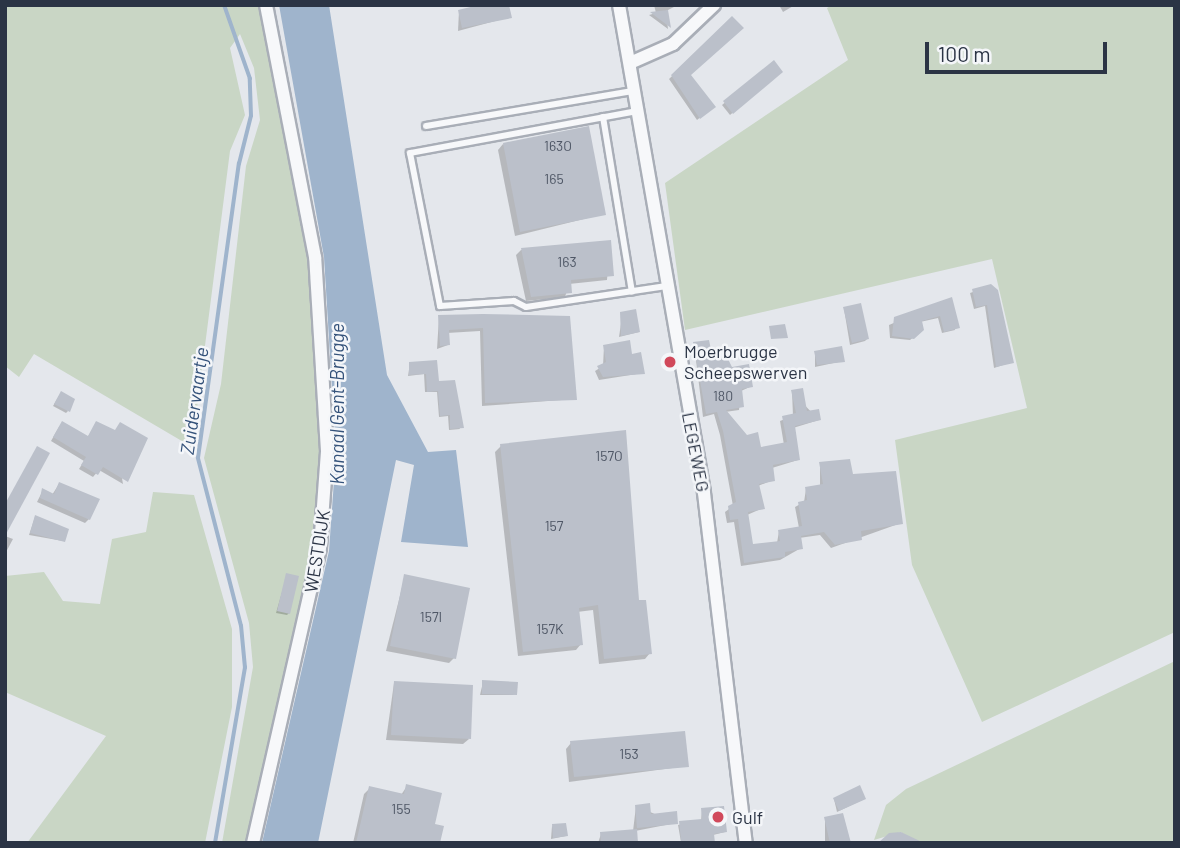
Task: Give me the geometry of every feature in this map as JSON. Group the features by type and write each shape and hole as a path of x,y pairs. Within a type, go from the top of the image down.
{"street":[{"name":"WESTDIJK","path":"253,843 318,560 327,451 315,257 267,5"},
{"name":"LEGEWEG","path":"620,5 666,286 704,493 746,843"},
{"path":"629,63 673,44 714,5"}],"lane":[{"path":"426,125 634,91"},
{"path":"637,111 410,153 440,306 514,301 526,307 666,286"},
{"path":"603,117 632,292"}],"green space":[{"path":"5,5 262,5 309,259 321,453 314,549 247,843 222,843 253,667 249,623 204,458 221,384 246,166 260,120 254,68 240,34 230,48 245,115 230,151 192,447 34,354 19,377 5,366"},
{"path":"832,5 1175,5 1175,632 982,722 912,565 895,440 1027,408 992,259 685,330 665,183 848,60 827,8"},
{"path":"153,492 194,495 232,629 232,707 205,843 27,843 106,736 5,692 5,576 44,572 63,601 100,604 112,539 146,532"},
{"path":"1175,661 1175,843 915,843 901,832 874,840 886,805 906,789"}],"water":[{"name":"Kanaal Gent-Brugge","path":"279,5 329,5 387,375 428,452 456,450 468,547 401,542 414,465 396,460 318,843 262,843 329,551 336,453 324,257"}],"building":[{"path":"479,5 509,5 512,18 462,28 458,10"},
{"path":"668,10 671,28 650,12"},
{"path":"732,16 744,28 691,75 716,107 700,119 671,75"},
{"path":"774,60 783,72 733,114 723,101"},
{"path":"589,126 606,215 520,232 503,143"},
{"path":"611,240 614,276 571,280 572,293 531,297 521,248"},
{"path":"991,284 998,290 1014,363 996,367 987,305 976,307 972,289"},
{"path":"952,297 960,328 944,332 940,316 922,321 924,330 914,339 892,336 894,317"},
{"path":"861,303 869,339 852,343 843,307"},
{"path":"636,309 640,332 621,336 620,312"},
{"path":"438,315 570,316 577,400 485,403 483,328 449,330 450,345 440,346"},
{"path":"785,324 788,338 771,339 769,326"},
{"path":"630,340 632,354 641,352 645,374 603,377 597,366 606,362 603,345"},
{"path":"709,340 713,359 727,357 732,367 749,364 753,387 742,389 744,407 726,410 747,435 758,432 761,447 787,442 782,416 796,413 791,390 803,388 807,411 819,409 821,420 795,426 800,460 773,465 775,481 759,484 765,509 748,512 753,544 780,541 778,530 802,526 798,502 807,500 805,487 823,484 819,462 850,459 853,474 896,471 903,524 861,531 862,540 835,545 824,532 801,536 803,549 785,552 785,557 744,563 738,519 730,520 728,506 736,502 723,431 717,412 706,414 693,342"},
{"path":"842,346 845,362 817,365 814,351"},
{"path":"437,360 439,381 455,380 464,428 450,429 450,415 440,416 438,391 427,392 426,374 409,375 409,362"},
{"path":"61,391 75,399 70,412 54,404"},
{"path":"62,421 88,436 96,421 115,430 120,422 148,438 128,482 103,467 98,475 81,465 86,457 53,437"},
{"path":"626,430 639,600 646,600 652,654 604,659 598,605 579,608 583,645 523,652 500,444"},
{"path":"37,446 50,453 5,536 5,504"},
{"path":"59,482 100,499 90,520 40,498 42,488 54,494"},
{"path":"35,515 69,529 65,542 30,533"},
{"path":"286,573 299,576 290,614 277,611"},
{"path":"404,574 470,588 456,659 390,646"},
{"path":"482,680 518,682 517,695 482,694"},
{"path":"394,681 473,685 471,739 391,735"},
{"path":"685,731 689,767 574,777 570,741"},
{"path":"406,784 442,793 435,824 444,826 440,843 356,843 369,786 404,794"},
{"path":"860,785 866,799 839,811 833,798"},
{"path":"650,803 651,814 677,811 678,824 637,828 635,805"},
{"path":"724,806 727,832 714,834 715,843 681,841 679,821 702,819 701,808"},
{"path":"843,813 851,843 830,843 824,817"},
{"path":"566,823 568,836 553,838 552,824"},
{"path":"637,829 638,843 601,843 600,832"},
{"path":"901,832 924,843 878,843 889,833"}],"waterway":[{"name":"Zuidervaartje","path":"215,843 245,668 241,626 198,458 239,164 251,116 250,79 224,5"}],"place":[{"name":"Moerbrugge Scheepswerven","path":"670,362"},
{"name":"Gulf","path":"718,817"}]}
